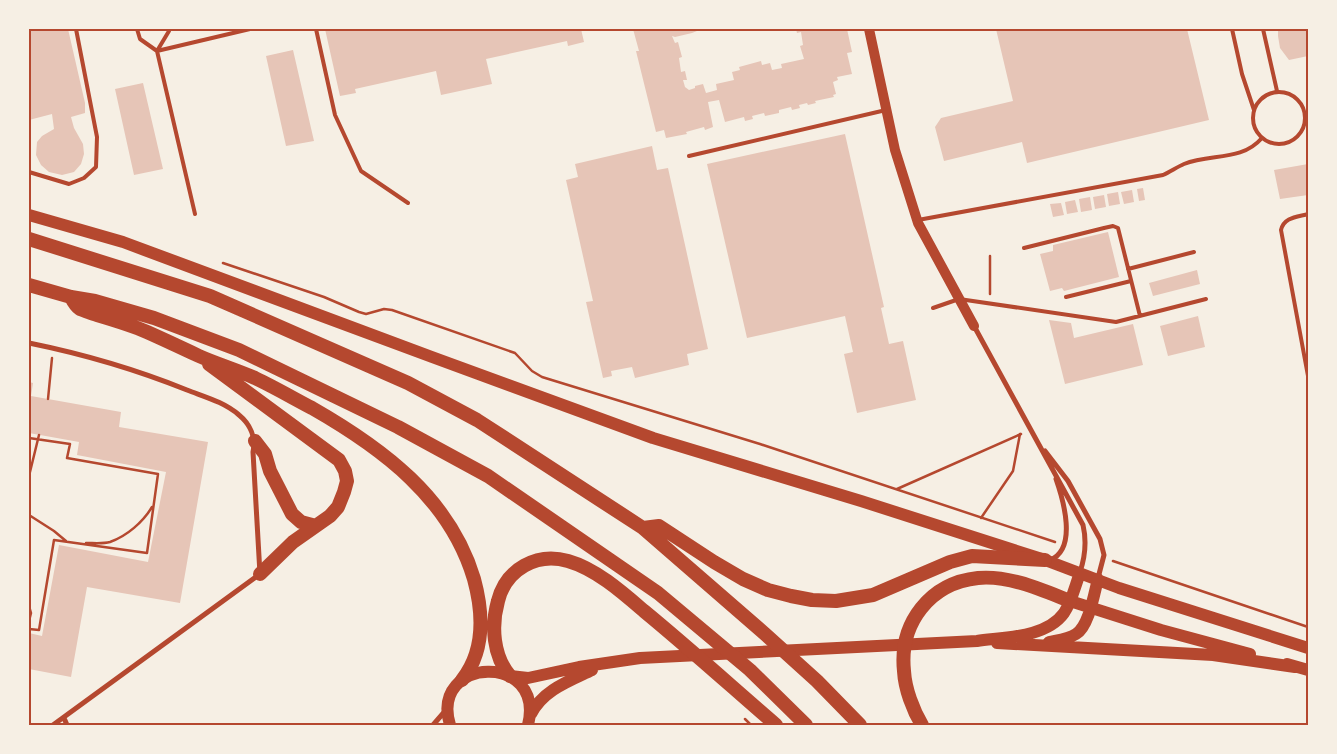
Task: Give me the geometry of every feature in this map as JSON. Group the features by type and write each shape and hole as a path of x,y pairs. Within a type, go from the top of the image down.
{"highway":[{"path":"29,239 210,296 408,383 477,420 643,528 817,681 860,725"},
{"path":"29,285 154,318 239,350 398,427 488,476 658,593 750,670 806,725"},
{"path":"71,297 78,308 146,331 201,357 218,362 256,379 354,433 399,467 418,485 435,504 454,534 467,560 477,591 480,607 480,630 476,655 470,670 462,680"},
{"path":"201,357 220,373 283,416 339,460 345,471 347,481 338,507 330,516 293,542 260,574"},
{"path":"255,441 265,454 270,471 292,514 301,522 316,526"},
{"path":"643,528 659,526 743,578 768,590 812,600 836,601 873,595 950,562 972,556 1045,560"},
{"path":"510,676 500,661 495,644 496,607 500,593 505,582 523,566 535,560 558,559 581,566 622,593 663,626 776,725"},
{"path":"922,725 907,688 904,659 909,628 922,605 932,596 958,582 987,578 1010,581 1070,601"}],"main road":[{"path":"869,29 895,150 917,220 974,326"},
{"path":"29,215 123,242 653,438 1045,560 1119,588 1308,648"},
{"path":"977,641 1030,633 1058,620 1070,601 1080,573"},
{"path":"1022,645 1063,640 1078,633 1083,627 1098,579"},
{"path":"1070,601 1161,630 1308,670"},
{"path":"450,725 448,706 455,688 462,680 472,674 484,671 497,671 510,676 528,678 579,667 676,655 977,641 1204,655 1295,667"},
{"path":"530,720 542,697 553,689 603,664"},
{"path":"510,676 526,692 530,702 530,720"}],"street":[{"path":"974,326 1078,515 1085,533 1085,552 1080,573"},
{"path":"29,343 132,369 220,403 240,415 247,423 255,441 260,574 53,725"},
{"path":"1036,438 1068,481 1100,539 1104,555 1098,579"},
{"path":"1045,560 1052,559 1061,553 1066,540 1065,514 1061,495 1049,462"},
{"path":"433,725 444,714 448,706"},
{"path":"64,718 67,725"}],"lane":[{"path":"29,172 69,184 84,178 96,167 97,136 76,29"},
{"path":"137,29 140,40 158,51 250,29"},
{"path":"169,29 158,51 195,214"},
{"path":"316,29 335,115 361,171 408,203"},
{"path":"1232,29 1242,74 1254,110 1254,125 1262,138 1276,144 1284,144 1297,137 1307,125 1305,112 1300,100 1289,93 1277,91 1265,95 1260,99 1254,110"},
{"path":"1263,29 1277,91"},
{"path":"689,156 886,110"},
{"path":"917,220 1163,175 1184,163 1250,149 1262,138"},
{"path":"1308,214 1290,218 1284,222 1280,230 1308,376"},
{"path":"1024,248 1113,226 1118,228 1140,316"},
{"path":"1128,269 1194,252"},
{"path":"1066,297 1131,281"},
{"path":"933,308 959,298 1116,322 1206,299"}],"path":[{"path":"990,256 990,284"},
{"path":"220,262 324,297 366,314 392,310 515,353 532,371 542,377 760,444 1048,540"},
{"path":"48,399 53,348"},
{"path":"896,489 1021,434 1030,428"},
{"path":"981,518 1013,471 1021,434"},
{"path":"29,476 40,435"},
{"path":"29,438 70,444 67,458 158,474 147,554 54,540 39,630 29,629"},
{"path":"80,544 109,542 130,532 154,504"},
{"path":"29,514 67,542"},
{"path":"1117,563 1308,626"},
{"path":"29,606 31,613 29,621"},
{"path":"744,718 751,725"}],"building":[{"path":"29,29 68,29 85,103 85,113 71,117 74,128 83,144 84,154 81,164 74,172 62,175 49,172 41,165 36,155 37,142 42,136 54,129 52,114 29,120"},
{"path":"325,29 581,29 584,42 568,46 567,41 486,59 492,84 441,95 436,71 355,89 356,93 340,96"},
{"path":"633,29 702,29 675,37 672,36 675,43 678,42 682,57 679,58 681,72 685,71 687,80 683,80 685,87 689,90 703,84 706,93 717,90 716,84 734,80 732,72 740,70 739,67 761,61 762,65 770,63 772,70 782,68 781,64 804,59 800,46 803,45 801,32 797,33 796,29 847,29 852,52 847,53 852,74 837,77 838,80 833,82 836,94 833,95 834,97 815,101 816,103 808,105 807,103 799,105 800,108 792,110 791,107 779,110 779,113 765,116 764,113 752,116 753,119 745,121 744,117 725,122 719,100 708,102 713,127 705,130 704,127 686,132 687,134 666,138 664,130 656,132 636,51 639,51"},
{"path":"996,29 1187,29 1209,120 1027,163 1022,142 944,161 935,127 941,118 1013,101"},
{"path":"1278,29 1308,29 1308,56 1289,60 1280,48"},
{"path":"293,50 314,141 286,146 266,56"},
{"path":"143,83 163,169 134,175 115,89"},
{"path":"845,134 884,307 881,308 889,344 903,341 916,400 857,413 844,354 853,352 845,316 747,338 707,164"},
{"path":"652,146 657,170 668,168 708,349 687,354 689,365 635,378 632,367 611,371 612,376 603,378 586,302 593,301 566,180 578,177 575,164"},
{"path":"1308,164 1308,195 1280,199 1274,170"},
{"path":"1143,188 1145,200 1139,201 1137,189"},
{"path":"1132,190 1134,202 1124,204 1121,192"},
{"path":"1118,192 1120,204 1109,206 1107,194"},
{"path":"1104,195 1106,207 1095,209 1093,197"},
{"path":"1090,197 1092,210 1081,212 1079,199"},
{"path":"1075,200 1078,212 1067,214 1065,202"},
{"path":"1061,203 1064,215 1053,217 1050,204"},
{"path":"1108,232 1119,277 1064,291 1062,288 1050,291 1040,254 1053,251 1053,245"},
{"path":"1197,270 1200,284 1153,296 1149,283"},
{"path":"1198,316 1205,347 1168,356 1160,326"},
{"path":"1049,320 1071,323 1074,338 1133,324 1143,365 1065,384"},
{"path":"29,382 33,383 31,396 121,412 119,427 208,442 180,603 87,587 71,677 29,669 29,633 42,636 59,545 148,562 166,472 77,455 79,442 29,433"}]}
